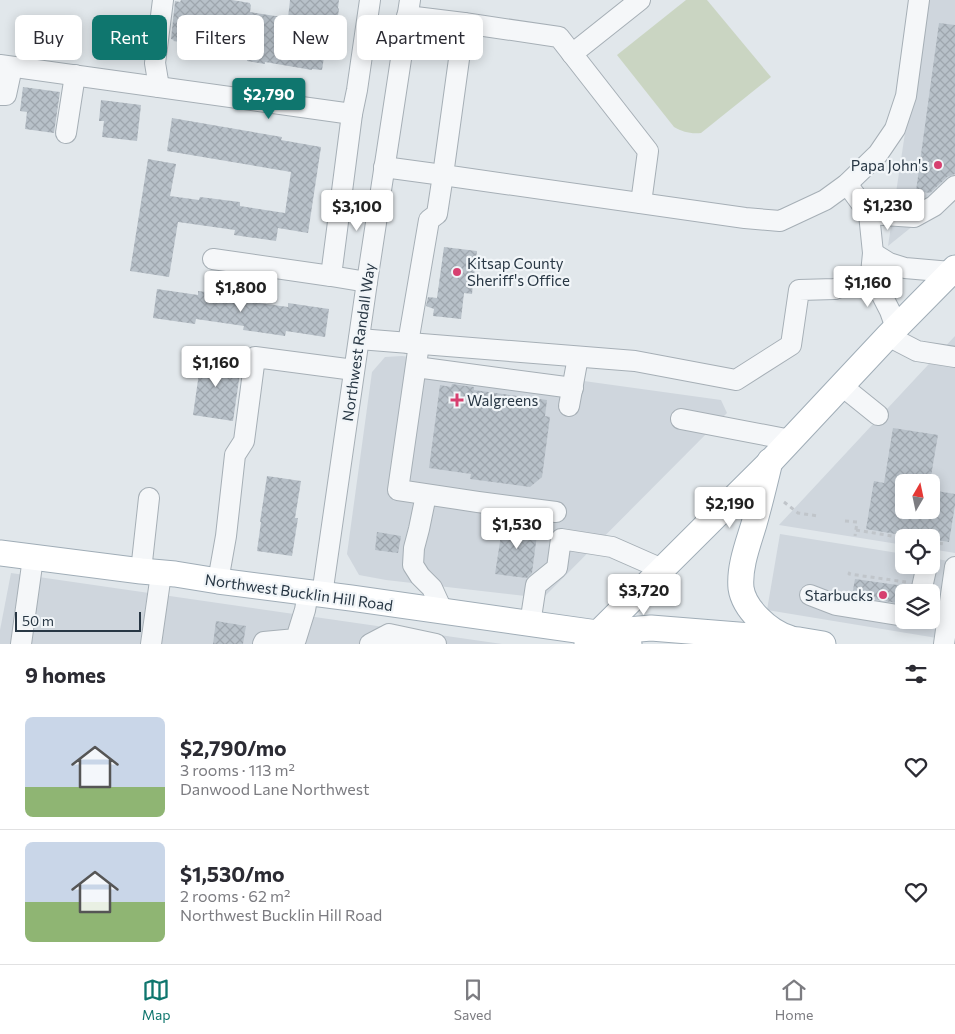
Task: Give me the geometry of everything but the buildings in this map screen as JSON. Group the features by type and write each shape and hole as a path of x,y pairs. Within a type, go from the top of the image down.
{"main road":[{"path":"592,639 771,461 953,270"},
{"path":"771,461 742,566 743,596 748,606 767,626 784,636 799,640"},
{"name":"Northwest Bucklin Hill Road","path":"0,553 175,574 530,624 592,639 630,644"},
{"name":"Northwest Bucklin Hill Road","path":"592,639 651,628 799,640 823,644"}],"street":[{"path":"159,87 155,63 163,0"},
{"path":"331,276 352,114 370,0"},
{"path":"572,54 640,0"},
{"path":"384,167 745,218 780,221 825,200 847,184 878,154 895,129 906,96 919,0"},
{"path":"408,8 434,15"},
{"name":"Northwest Randall Way","path":"295,641 305,610 315,594 359,339 408,8"},
{"path":"483,26 559,37 648,152 641,203"},
{"path":"459,60 437,214 429,220 414,344 416,367 398,490 556,512"},
{"path":"0,95 6,95 6,66 352,114"},
{"path":"66,133 75,75"},
{"path":"847,184 869,214 873,253 871,274 890,311 892,332 918,350 955,357"},
{"path":"869,214 914,217 934,206 955,186"},
{"path":"873,253 889,263 905,268 953,270"},
{"path":"213,259 367,282"},
{"path":"359,339 635,361 736,380 791,345 799,290 835,289 871,274"},
{"path":"218,581 226,536 235,455 244,441 255,357 354,370"},
{"path":"416,367 571,397 578,357"},
{"path":"842,386 878,415"},
{"path":"681,419 791,440"},
{"path":"426,495 414,548 413,566 432,588 443,612"},
{"path":"149,498 151,644"},
{"path":"530,624 536,585 557,568 561,539 612,547 662,569"},
{"path":"21,644 33,558"},
{"path":"944,644 955,567"},
{"path":"810,595 836,605 895,615"},
{"path":"389,634 394,605"},
{"path":"370,644 389,634 436,644"},
{"path":"263,644 264,642 295,641"}],"path":[{"path":"784,502 798,514 818,516"},
{"path":"845,521 857,522 855,536"},
{"path":"856,530 895,536"},
{"path":"940,543 944,544"},
{"path":"850,572 849,574 897,584"}],"shaded area":[{"path":"925,0 955,0 955,192 888,246"},
{"path":"955,336 955,553 940,550 940,529 895,529 895,544 779,525"},
{"path":"402,356 721,400 727,413 543,598 386,580 359,575 347,554 372,372 385,357"},
{"path":"780,534 895,553 895,574 940,574 940,560 955,562 955,641 767,610"},
{"path":"11,573 502,644 0,644 0,630"}],"green space":[{"path":"686,0 707,0 771,77 701,133 687,132 674,127 617,55"}],"place":[{"name":"Papa John's","path":"938,165"},
{"name":"Kitsap County Sheriff's Office","path":"457,272"},
{"name":"Walgreens","path":"457,400"},
{"name":"Starbucks","path":"883,595"}]}
